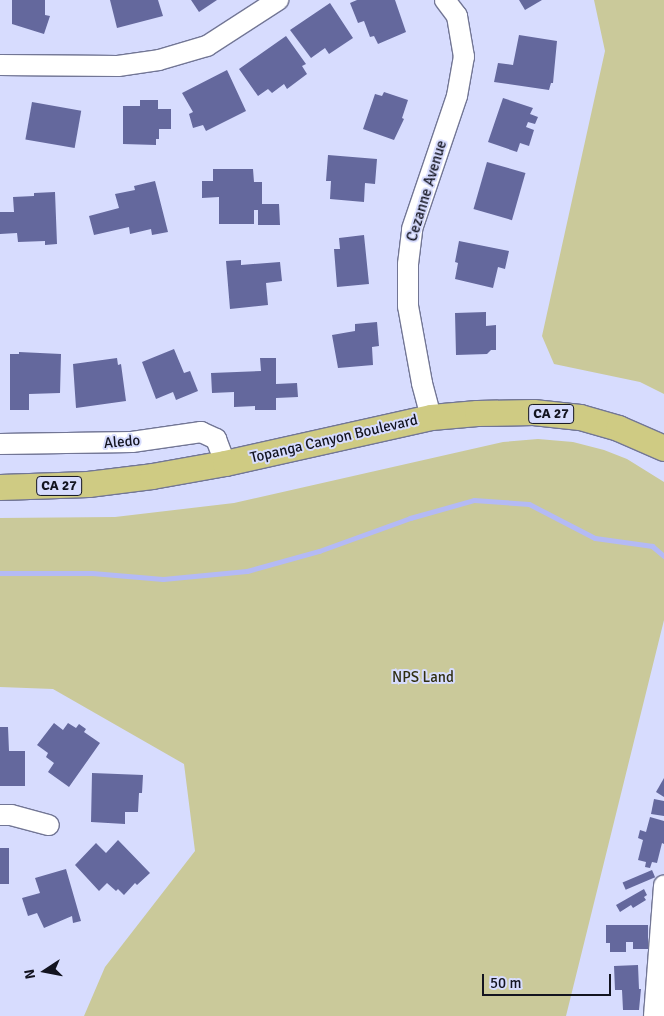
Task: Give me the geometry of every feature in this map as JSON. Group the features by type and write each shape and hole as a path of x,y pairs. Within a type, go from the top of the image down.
{"main road":[{"name":"Topanga Canyon Boulevard","path":"0,487 117,481 225,463 432,417 477,413 533,412 580,417 618,428 664,448"}],"street":[{"path":"0,65 118,66 159,60 207,46 278,0"},
{"name":"Cezanne Avenue","path":"432,417 422,383 408,306 408,264 412,229 457,96 464,57 458,16 445,0"},
{"name":"Aledo","path":"0,444 132,442 201,432 216,439 225,463"},
{"path":"0,815 11,815 48,825"},
{"path":"654,1016 664,885"}],"green space":[{"path":"594,0 664,0 664,394 640,382 554,364 542,336 605,51"},
{"name":"NPS Land","path":"538,439 573,442 604,450 627,459 664,482 664,620 566,1016 84,1016 105,967 195,851 184,764 53,689 0,687 0,518 115,517 234,503 503,442"}],"building":[{"path":"12,0 45,0 45,15 50,16 44,34 12,24"},
{"path":"110,0 158,0 163,16 117,28"},
{"path":"191,0 217,0 199,12"},
{"path":"357,0 395,0 406,32 378,44 374,36 370,37 364,21 358,23 350,3"},
{"path":"519,0 542,0 525,10"},
{"path":"330,3 353,38 329,54 325,48 311,58 290,30"},
{"path":"519,35 557,41 553,83 551,83 549,90 494,82 498,63 513,65"},
{"path":"286,36 306,64 302,66 307,74 287,89 284,84 272,93 268,89 258,96 239,69"},
{"path":"227,70 246,111 206,131 203,125 193,128 189,114 193,112 182,93"},
{"path":"384,92 408,100 402,118 404,119 394,140 363,129 375,94 382,96"},
{"path":"503,98 533,108 530,114 538,117 535,124 528,122 526,127 534,130 529,146 520,143 517,152 488,142"},
{"path":"140,100 158,100 158,109 171,109 171,129 159,129 159,139 156,139 156,145 123,144 123,106 140,106"},
{"path":"32,102 81,111 75,148 25,139"},
{"path":"328,155 377,159 375,184 365,183 364,202 330,199 331,181 326,181"},
{"path":"487,162 525,173 512,220 473,209"},
{"path":"213,169 253,169 254,182 262,182 262,204 279,204 280,225 258,225 258,210 254,210 254,224 219,224 219,197 202,198 202,181 213,181"},
{"path":"155,181 168,232 152,235 151,229 130,234 129,227 94,235 89,216 119,208 115,194 135,190 134,186"},
{"path":"55,192 57,244 45,245 45,241 18,242 17,233 0,234 0,212 14,212 13,197"},
{"path":"364,235 369,284 337,287 334,249 340,249 339,238"},
{"path":"459,241 509,251 505,269 498,267 493,288 455,279 458,263 455,262"},
{"path":"241,260 241,265 280,262 282,281 266,283 268,305 230,309 226,261"},
{"path":"486,312 486,326 496,325 496,350 491,350 487,354 456,355 455,313"},
{"path":"377,322 379,346 372,347 373,365 338,368 332,335 355,331 355,324"},
{"path":"174,349 184,373 190,371 198,391 176,400 173,392 156,399 142,362"},
{"path":"19,352 61,354 60,393 29,394 29,410 10,410 10,354 19,354"},
{"path":"117,358 118,365 121,364 126,401 76,408 73,364"},
{"path":"260,358 276,358 276,384 297,383 298,397 276,398 276,410 255,410 255,406 234,407 234,392 212,393 211,373 261,371"},
{"path":"54,723 63,730 68,723 76,728 79,724 86,729 84,732 100,743 69,787 48,772 54,763 46,757 48,753 37,745"},
{"path":"0,727 8,727 9,751 25,751 25,786 0,786"},
{"path":"92,773 143,775 142,793 139,793 138,812 125,812 125,824 91,822"},
{"path":"664,778 664,797 656,792"},
{"path":"654,799 664,801 664,816 651,814"},
{"path":"650,817 664,821 664,844 662,843 657,863 652,862 650,868 645,867 646,862 638,860 643,840 638,838 640,830 646,832"},
{"path":"118,840 150,873 137,885 135,883 124,895 107,883 99,891 75,865 96,843 106,853"},
{"path":"0,848 9,848 9,884 0,884"},
{"path":"66,869 81,921 73,923 72,916 44,928 37,913 28,916 22,898 40,893 35,878"},
{"path":"652,870 655,877 626,890 623,883"},
{"path":"644,889 647,895 644,897 646,900 633,908 631,905 620,912 616,905"},
{"path":"606,925 648,925 648,949 633,949 633,942 626,942 626,952 610,952 610,943 606,943"},
{"path":"638,965 639,989 641,989 639,1010 623,1010 622,990 615,990 614,966"}],"waterway":[{"path":"0,573 92,573 163,579 247,571 319,551 410,518 474,500 529,504 595,538 652,546 664,556"}]}
